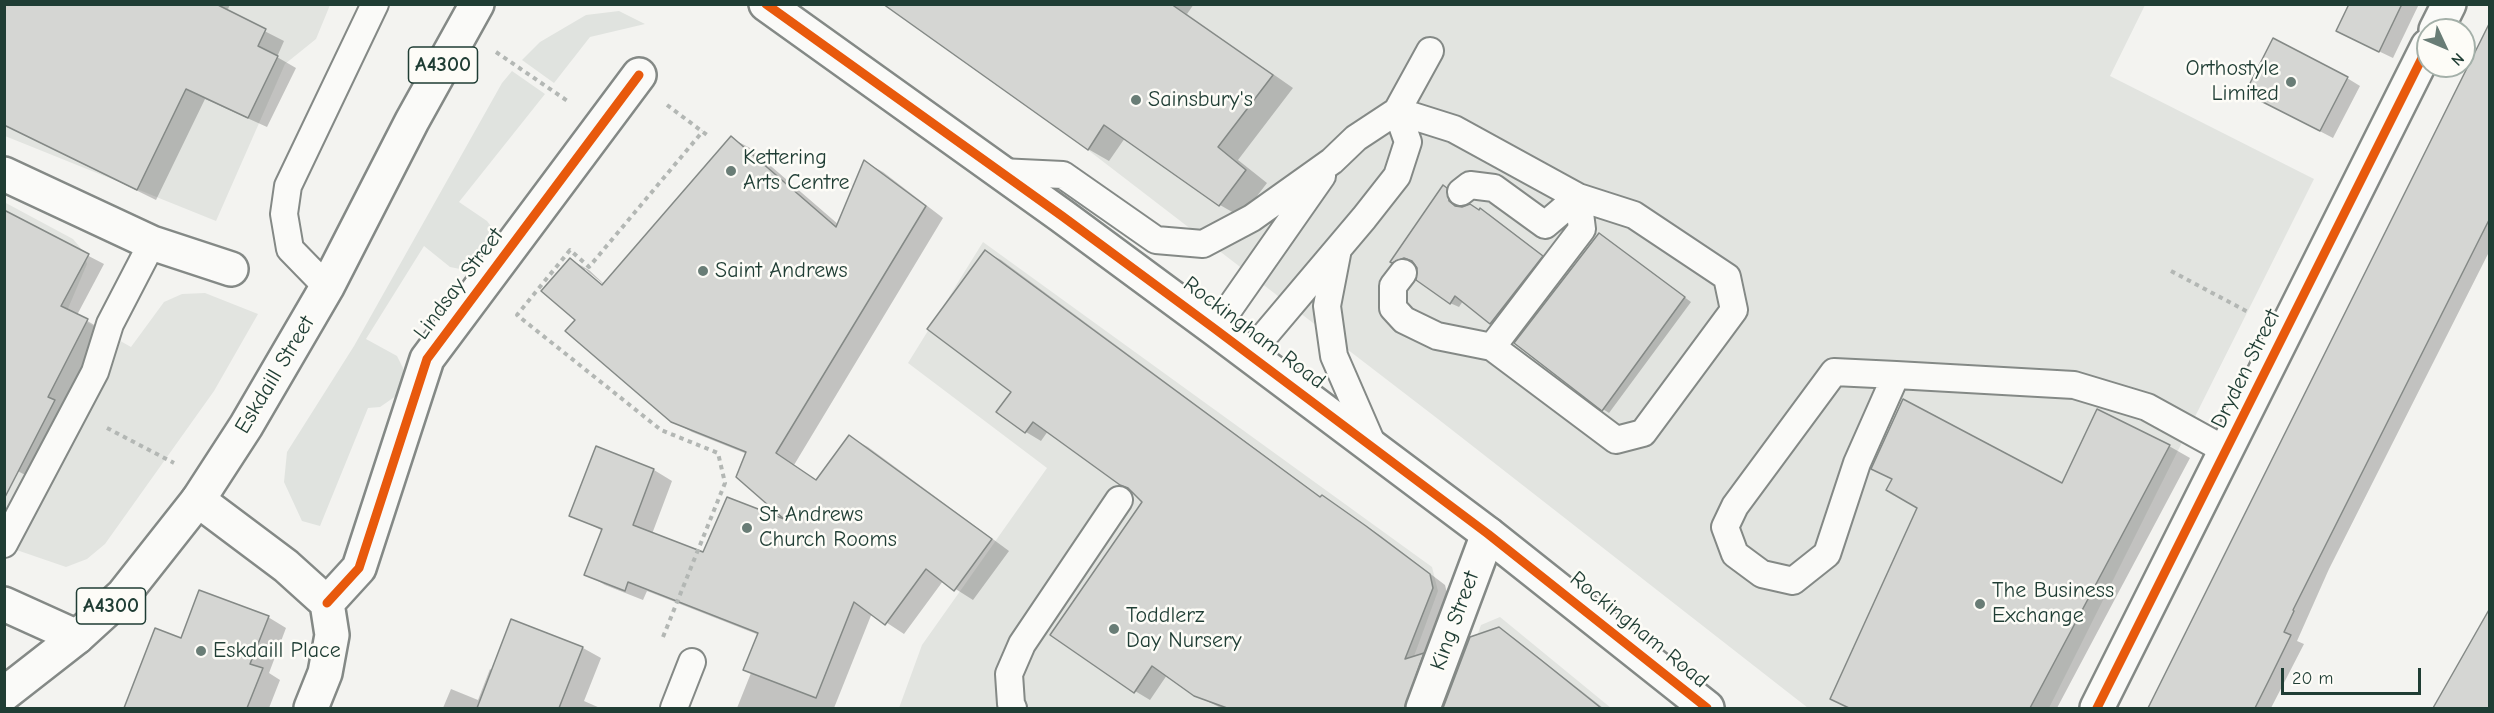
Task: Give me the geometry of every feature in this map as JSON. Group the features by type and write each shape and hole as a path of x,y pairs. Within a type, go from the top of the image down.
{"street":[{"name":"Rockingham Road","path":"766,4 1249,354 1488,534 1707,708"},
{"path":"2442,18 2449,4"},
{"name":"Eskdaill Street","path":"4,694 77,637 123,595 198,500 246,426 327,287 412,121 479,6"},
{"name":"Dryden Street","path":"2097,708 2416,70"},
{"name":"Lindsay Street","path":"327,603 359,568 427,359 637,79"},
{"path":"4,174 153,243 231,269"},
{"path":"198,500 286,566 327,603 332,635 325,673 311,708"},
{"name":"King Street","path":"1423,708 1488,534"},
{"path":"4,604 77,637"}],"lane":[{"path":"327,287 290,249 284,214 288,186 375,4"},
{"path":"1000,172 1063,175 1156,240 1203,244 1252,218 1332,161 1356,138 1397,111 1430,51"},
{"path":"1397,111 1454,129 1578,197 1634,215 1727,277 1734,310 1643,433 1617,440 1492,347 1437,336 1404,320 1393,308 1393,286 1403,273"},
{"path":"1249,354 1365,218 1397,176 1408,142 1397,111"},
{"path":"1215,329 1332,161"},
{"path":"1461,192 1470,185 1494,188 1545,225 1578,197"},
{"path":"1492,347 1582,229 1578,197"},
{"path":"4,544 95,372 110,324 153,243"},
{"path":"1339,246 1327,306 1334,356 1374,448"},
{"path":"1896,375 1857,463 1827,554 1793,581 1761,574 1735,554 1725,527 1735,506 1834,372 1896,375 2074,385 2146,407 2227,451"},
{"path":"1013,708 1009,674 1022,644 1119,500"},
{"path":"674,708 692,662"}],"path":[{"path":"508,59 602,126"},
{"path":"637,79 705,133 589,267 570,250 517,315 661,429 718,453 725,483 658,649 692,662"},
{"path":"2171,271 2286,332"},
{"path":"74,411 167,459"}],"shaded area":[{"path":"4,5 330,5 316,39 285,64 216,221 5,136"},
{"path":"883,5 2145,5 2110,76 2314,179 2049,708 1808,708 1088,150"},
{"path":"619,11 645,24 590,37 554,83 522,60 540,42 586,15"},
{"path":"512,71 545,94 459,202 487,221 493,229 494,244 483,262 470,271 450,267 424,246 366,339 397,356 403,368 405,382 396,396 380,407 368,408 320,526 302,521 284,482 287,452 354,346 502,83"},
{"path":"4,202 73,239 84,252 87,264 67,311 131,347 164,302 182,294 205,293 258,314 214,391 105,544 87,559 66,567 5,546"},
{"path":"983,242 1432,567 1438,591 1395,708 899,708 922,645 1047,468 908,363"},
{"path":"1500,617 1611,708 1451,708 1481,625"}],"building":[{"path":"4,4 216,4 266,29 258,46 278,56 248,118 186,89 137,190 4,125"},
{"name":"Sainsbury's","path":"883,4 1171,4 1273,75 1218,147 1246,170 1219,206 1104,125 1088,150"},
{"path":"2349,4 2402,4 2379,52 2336,31"},
{"path":"2490,22 2490,218 2293,610 2284,632 2291,635 2269,680 2255,708 2148,708 2462,78 2476,78 2476,50"},
{"name":"Orthostyle Limited","path":"2273,38 2348,77 2320,131 2245,93"},
{"path":"731,136 836,227 864,160 926,206 776,453 816,480 849,435 992,539 954,591 926,569 885,625 854,602 816,698 743,670 758,633 628,582 625,591 584,575 602,529 569,516 596,446 654,469 633,525 703,552 727,497 784,519 736,477 746,452 671,422 565,331 575,320 541,291 570,258 602,285"},
{"path":"1443,185 1447,188 1449,201 1455,206 1462,207 1470,204 1479,210 1480,208 1543,256 1490,324 1455,296 1450,304 1416,280 1417,268 1412,261 1404,258 1390,262"},
{"path":"4,210 89,254 61,306 88,319 48,397 55,400 4,499"},
{"path":"1599,233 1685,297 1602,411 1514,343"},
{"path":"985,250 1320,497 1322,495 1430,574 1433,588 1405,659 1424,653 1405,708 1227,708 1194,696 1152,666 1134,693 1050,635 1142,502 1128,488 1120,485 1033,422 1025,433 996,412 1011,392 927,329"},
{"name":"The Business Exchange","path":"1903,399 2062,483 2097,409 2170,445 2030,708 1849,708 1830,699 1917,508 1886,490 1892,479 1871,469"},
{"name":"Eskdaill Place","path":"199,590 269,616 250,664 263,668 247,708 124,708 155,628 181,638"},
{"path":"2490,608 2490,708 2433,708"},
{"path":"511,619 583,647 559,708 477,708"},
{"path":"1499,627 1601,708 1443,708 1470,637"}],"cycle path":[{"path":"766,4 1062,216 1215,329 1488,534 1707,708"},
{"path":"2097,708 2416,70"},
{"path":"327,603 359,568 427,359 639,75"}],"place":[{"name":"Orthostyle Limited","path":"2291,82"},
{"name":"Sainsbury's","path":"1136,100"},
{"name":"Kettering Arts Centre","path":"731,171"},
{"name":"Saint Andrews","path":"703,271"},
{"name":"St Andrews Church Rooms","path":"747,528"},
{"name":"The Business Exchange","path":"1980,604"},
{"name":"Toddlerz Day Nursery","path":"1114,629"},
{"name":"Eskdaill Place","path":"201,651"}]}
